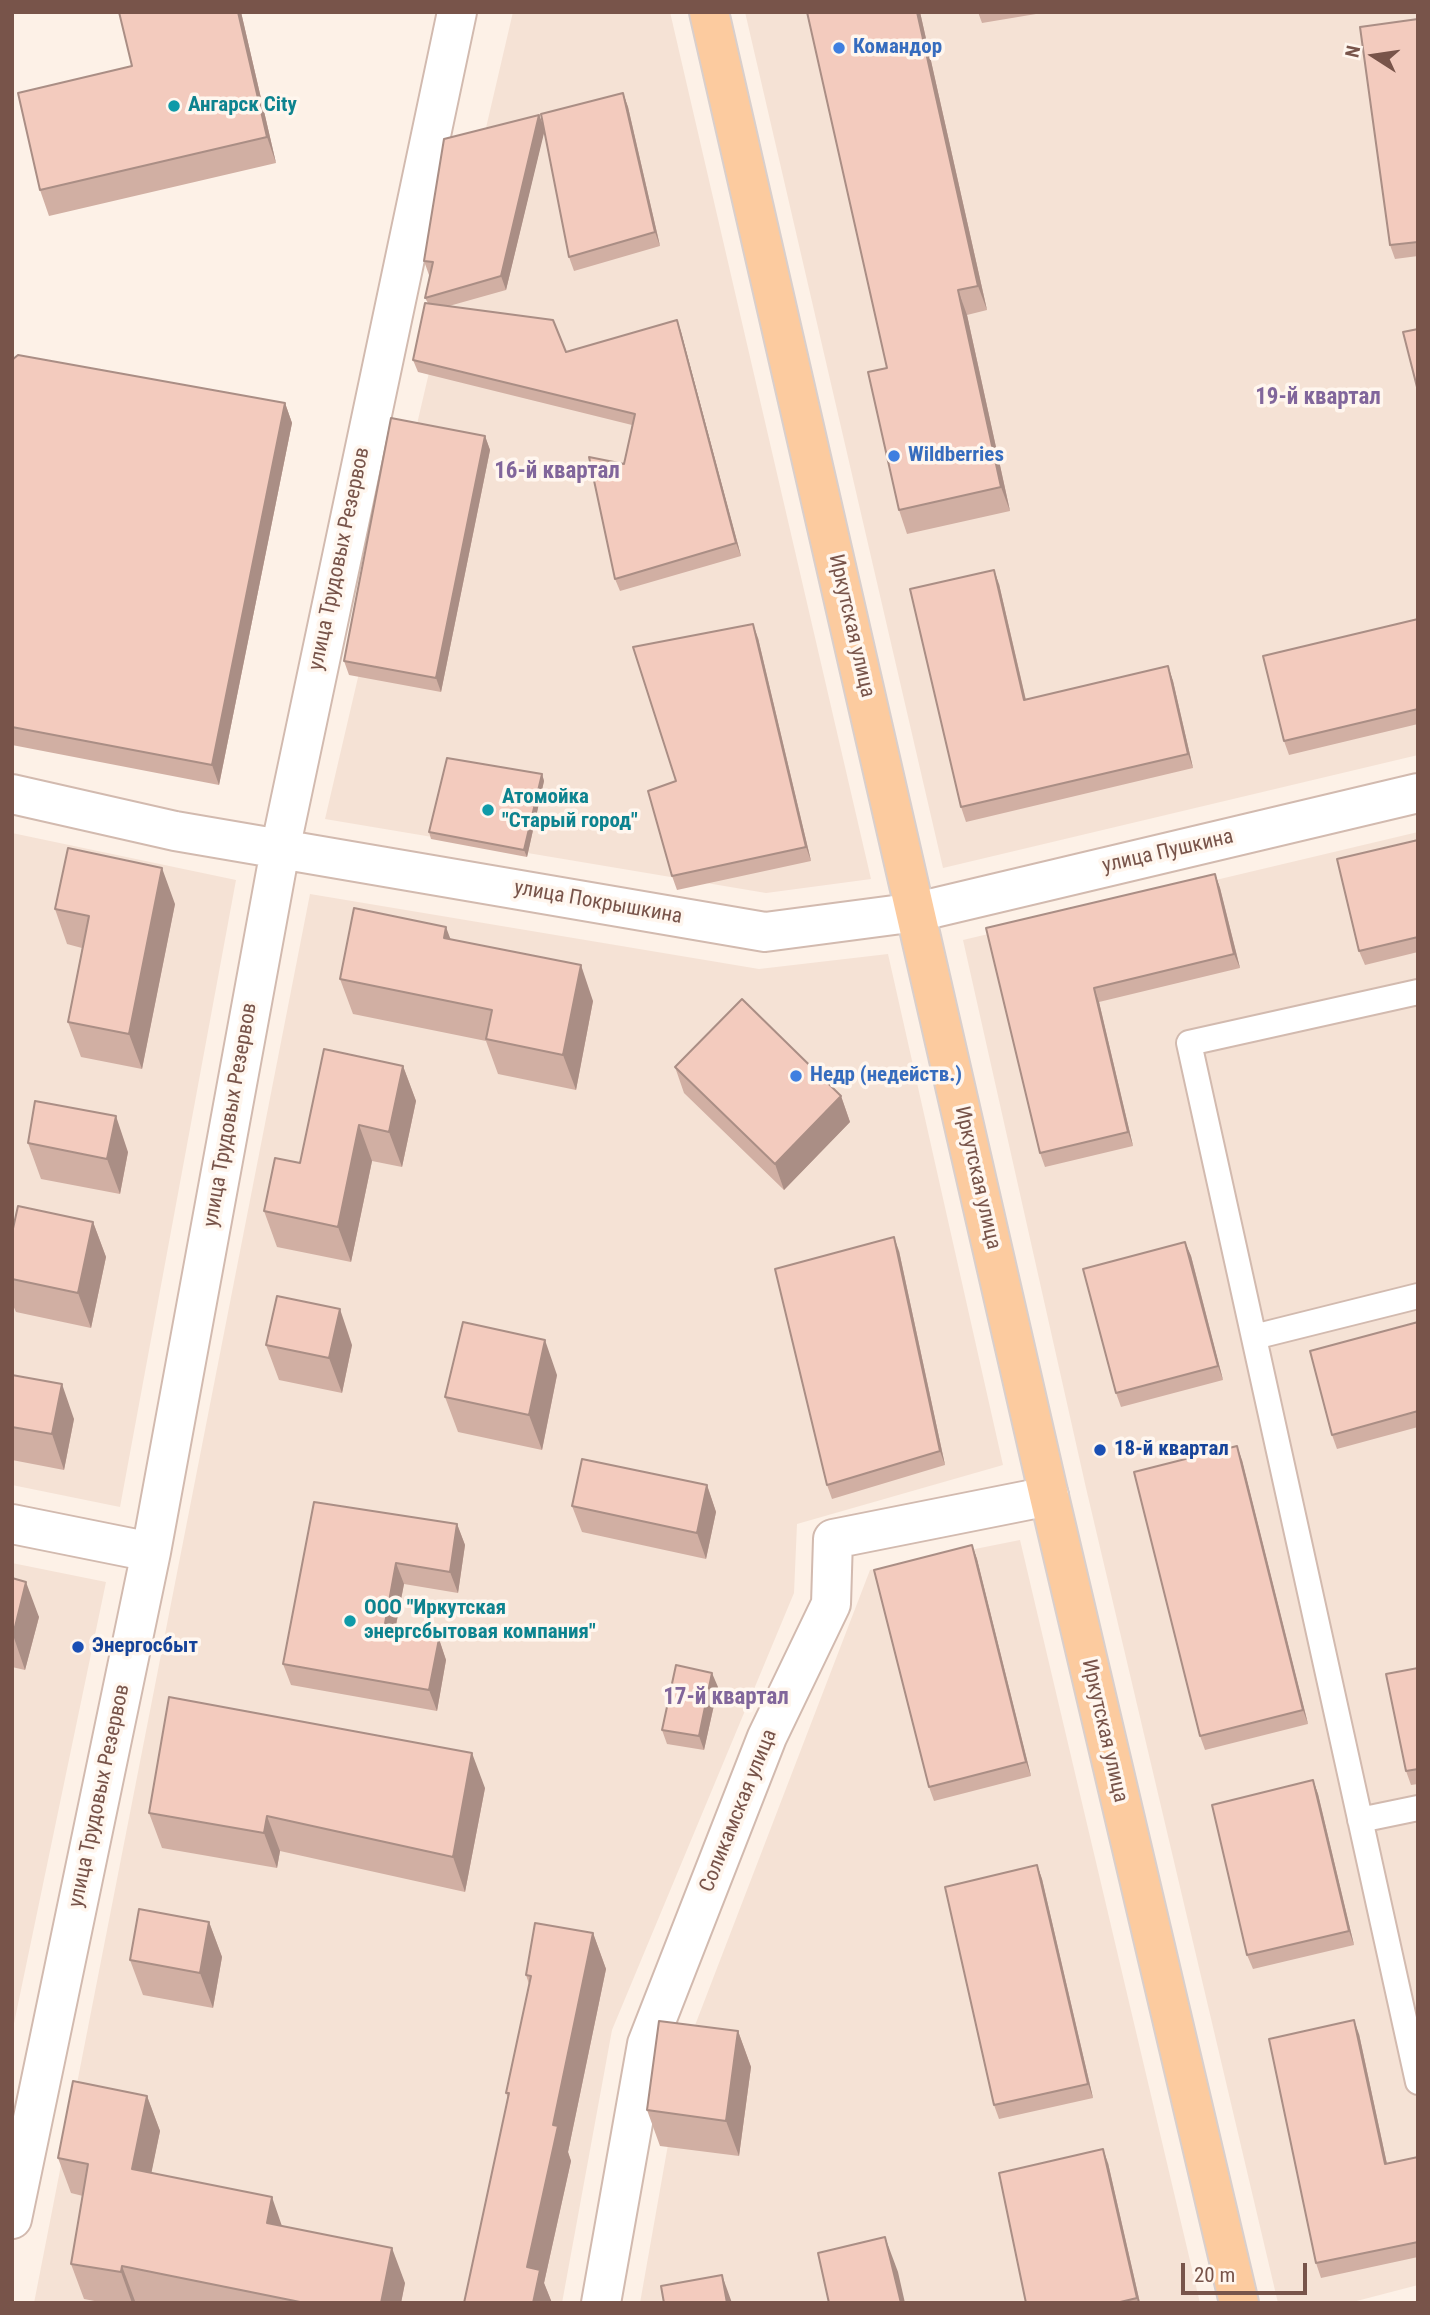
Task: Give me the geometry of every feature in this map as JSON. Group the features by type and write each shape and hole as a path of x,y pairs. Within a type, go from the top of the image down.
{"main road":[{"name":"Иркутская улица","path":"709,12 1049,1496 1239,2303"}],"street":[{"name":"улица Трудовых Резервов","path":"12,2219 150,1552 280,850 457,12"},
{"name":"улица Пушкина","path":"917,912 1418,793"},
{"name":"улица Покрышкина","path":"12,794 175,831 765,932 917,912"},
{"name":"Соликамская улица","path":"601,2303 647,2044 767,1737 831,1604 832,1539 1049,1496"},
{"path":"12,1524 150,1552"}],"lane":[{"path":"1418,992 1189,1043 1418,2082"},
{"path":"1254,1337 1418,1296"},
{"path":"1360,1820 1418,1808"}],"shaded area":[{"path":"513,12 670,12 871,879 766,893 325,819"},
{"path":"745,12 1418,12 1418,755 943,868"},
{"path":"1418,832 1418,2285 1349,2303 1278,2303 1086,1488 963,940"},
{"path":"12,833 236,880 120,1507 12,1485"},
{"path":"310,894 759,969 888,954 1003,1465 797,1524 794,1593 612,2030 562,2303 34,2303"},
{"path":"1020,1540 1200,2303 640,2303 684,2054 870,1570"},
{"path":"12,1563 106,1582 12,2033"}],"building":[{"name":"Ангарск City","path":"119,12 238,12 267,137 40,190 18,93 132,66"},
{"path":"807,12 917,12 978,286 958,290 1001,487 899,510 868,372 887,368"},
{"path":"1418,19 1418,242 1390,245 1360,27"},
{"path":"623,93 655,232 569,257 541,114"},
{"path":"539,115 501,276 425,298 433,262 424,261 444,139"},
{"path":"425,303 553,320 566,352 677,320 736,543 615,579 589,457 624,464 635,414 413,360"},
{"path":"1418,329 1418,391 1403,332"},
{"path":"18,355 285,403 212,765 12,727 12,360"},
{"path":"391,418 485,436 436,678 344,661"},
{"path":"994,570 1024,700 1168,666 1188,754 961,807 910,589"},
{"path":"1418,619 1418,709 1284,741 1263,656"},
{"path":"753,624 806,847 672,876 648,791 676,781 633,647"},
{"name":"Атомойка \"Старый город\"","path":"447,758 542,774 524,850 429,832"},
{"path":"1418,840 1418,937 1359,951 1337,859"},
{"path":"68,848 162,868 129,1034 68,1022 89,916 55,909"},
{"path":"1215,874 1234,954 1094,988 1128,1132 1040,1153 986,928"},
{"path":"354,908 446,927 444,938 581,965 563,1055 486,1039 492,1010 340,979"},
{"path":"742,999 841,1096 775,1164 675,1067"},
{"path":"324,1049 403,1066 389,1132 359,1125 338,1227 264,1211 275,1158 300,1163"},
{"path":"35,1101 116,1116 107,1159 28,1143"},
{"path":"18,1206 93,1222 78,1293 12,1279 12,1233"},
{"path":"894,1237 940,1451 827,1485 775,1269"},
{"path":"1185,1242 1218,1366 1116,1393 1083,1269"},
{"path":"277,1296 340,1309 329,1358 266,1345"},
{"path":"463,1322 545,1340 529,1415 445,1397"},
{"path":"1418,1322 1418,1411 1332,1435 1310,1351"},
{"path":"12,1375 62,1384 52,1434 12,1427"},
{"path":"1237,1446 1303,1710 1200,1736 1134,1472"},
{"path":"582,1459 707,1485 697,1533 572,1506"},
{"name":"ООО \"Иркутская энергсбытовая компания\"","path":"314,1502 457,1524 450,1572 396,1563 384,1629 439,1639 429,1690 283,1664"},
{"path":"972,1545 1026,1762 929,1787 874,1570"},
{"path":"12,1578 26,1582 13,1635 12,1635"},
{"path":"676,1665 712,1673 699,1736 662,1730"},
{"path":"1418,1668 1418,1769 1406,1771 1386,1674"},
{"path":"169,1697 472,1753 453,1857 267,1816 264,1833 149,1813"},
{"path":"1313,1780 1349,1931 1247,1955 1212,1805"},
{"path":"1037,1865 1088,2084 994,2105 945,1887"},
{"path":"139,1909 209,1922 200,1973 130,1960"},
{"path":"535,1923 593,1933 553,2125 558,2126 527,2267 540,2270 533,2303 464,2303 531,1976 526,1975"},
{"path":"1354,2020 1385,2164 1418,2157 1418,2242 1316,2263 1269,2039"},
{"path":"659,2021 738,2031 726,2121 647,2110"},
{"path":"73,2081 147,2096 132,2169 272,2197 267,2223 392,2248 381,2303 305,2303 122,2266 121,2272 71,2264 88,2164 58,2158"},
{"path":"1103,2149 1137,2298 1116,2303 1026,2303 999,2173"},
{"path":"885,2237 901,2303 829,2303 818,2253"},
{"path":"722,2275 727,2303 664,2303 661,2286"}],"place":[{"name":"Командор","path":"839,48"},
{"name":"Ангарск City","path":"174,106"},
{"name":"Wildberries","path":"894,456"},
{"name":"Атомойка \"Старый город\"","path":"488,810"},
{"name":"Недр (недейств.)","path":"796,1076"},
{"name":"18-й квартал","path":"1100,1450"},
{"name":"ООО \"Иркутская энергсбытовая компания\"","path":"350,1621"},
{"name":"Энергосбыт","path":"78,1647"}],"district":[{"name":"19-й квартал","path":"1318,398"},
{"name":"16-й квартал","path":"557,472"},
{"name":"17-й квартал","path":"726,1698"}]}
